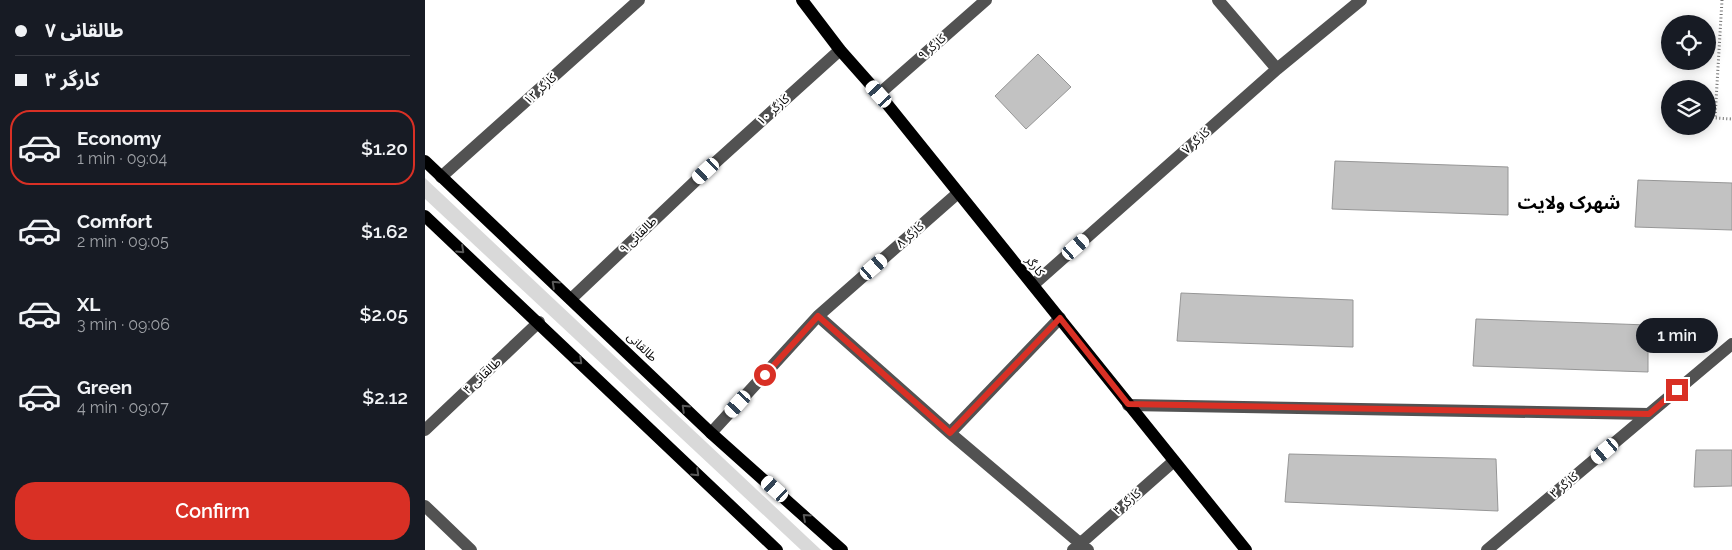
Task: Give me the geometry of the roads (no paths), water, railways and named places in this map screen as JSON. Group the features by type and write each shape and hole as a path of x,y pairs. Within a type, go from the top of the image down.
{"main road":[{"name":"کارگر","path":"802,0 1246,550"},
{"name":"طالقانی","path":"425,162 711,433 842,550"},
{"path":"425,216 539,322 777,550"}],"street":[{"name":"کارگر ۱۲","path":"441,177 639,0"},
{"name":"کارگر ۹","path":"879,94 985,0"},
{"path":"1218,0 1277,69"},
{"name":"کارگر ۷","path":"1033,286 1277,69 1361,0"},
{"name":"کارگر ۱۰","path":"706,171 841,50"},
{"name":"طالقانی ۹","path":"571,299 706,171"},
{"name":"کارگر ۸","path":"711,433 818,316 958,193"},
{"path":"818,316 1081,548"},
{"path":"950,433 1060,318"},
{"name":"طالقانی ۴","path":"425,430 539,322"},
{"name":"کارگر ۳","path":"1487,550 1732,344"},
{"path":"1128,404 1649,414"},
{"name":"کارگر ۴","path":"1081,548 1174,461"},
{"path":"425,506 471,550"}],"district":[{"name":"شهرک ولایت","path":"1569,203"}]}
